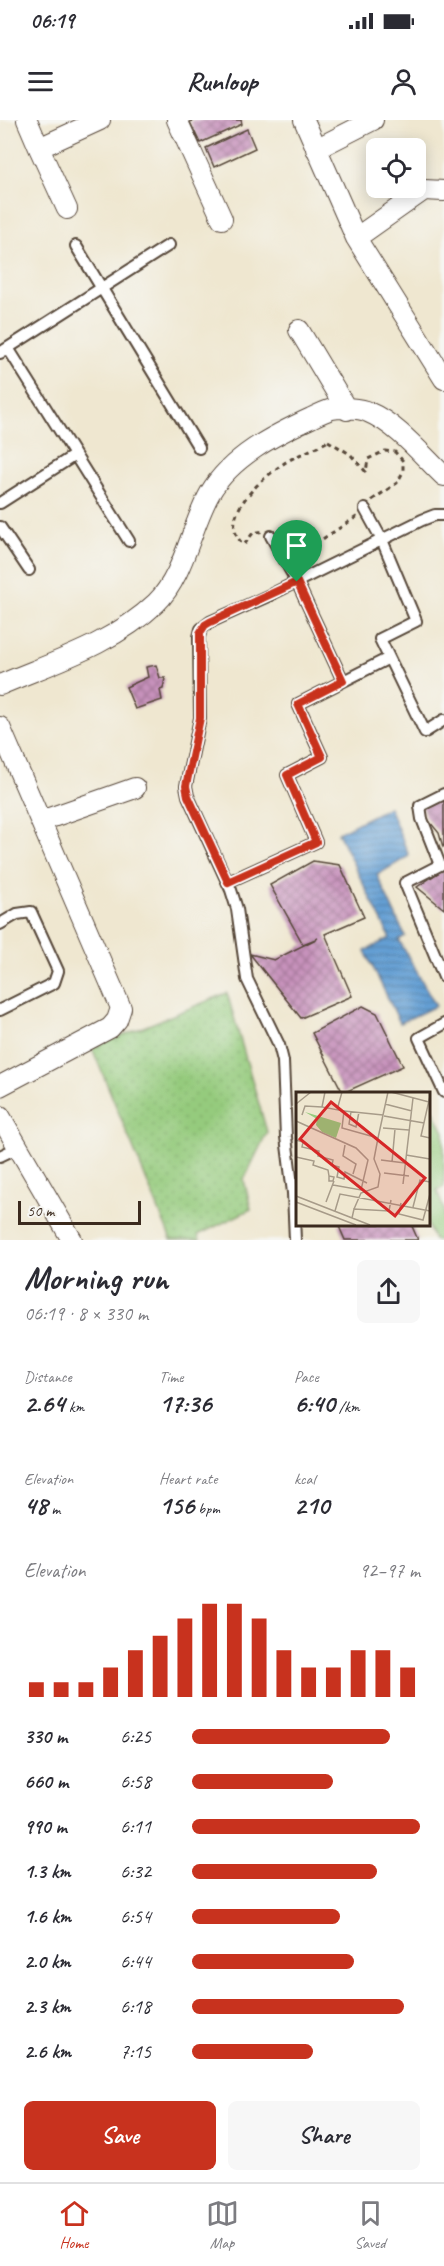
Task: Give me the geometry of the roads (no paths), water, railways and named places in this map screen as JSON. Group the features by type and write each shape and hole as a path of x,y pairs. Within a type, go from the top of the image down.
{"street":[{"path":"27,120 67,209"},
{"path":"39,148 100,120"},
{"path":"177,120 222,219"},
{"path":"304,120 356,237 444,379"},
{"path":"316,150 373,120"},
{"path":"356,237 424,190 444,191"},
{"path":"299,330 347,410"},
{"path":"0,685 89,648 124,629 158,601 180,566 210,493 228,470 249,452 298,424 333,408 366,411 393,428 444,476"},
{"path":"0,727 121,1008 117,1020 110,1028 0,1086"},
{"path":"40,821 135,788"},
{"path":"0,1116 72,1240"}],"lane":[{"path":"129,541 75,455 4,351 169,245"},
{"path":"76,246 199,448"},
{"path":"0,503 75,455"},
{"path":"365,509 416,621 380,639 425,732 444,720"},
{"path":"295,1240 293,1193 284,1107 283,1061 279,1046 247,979 237,909 228,882 188,796 186,786 200,718 200,633 210,622 422,520 435,515 444,515"},
{"path":"0,527 29,570"},
{"path":"271,536 297,582 343,681"},
{"path":"228,882 316,842 287,775 322,757 298,704 389,658"},
{"path":"444,794 420,806 422,819 440,865 405,883 444,977"},
{"path":"0,924 17,914 31,912 58,972 54,983 0,1010"},
{"path":"444,1024 419,1038 444,1092"},
{"path":"0,1156 18,1147"}],"water":[{"path":"389,807 409,856 377,875 405,936 399,940 436,1006 400,1023 365,951 390,938 338,833"}]}
